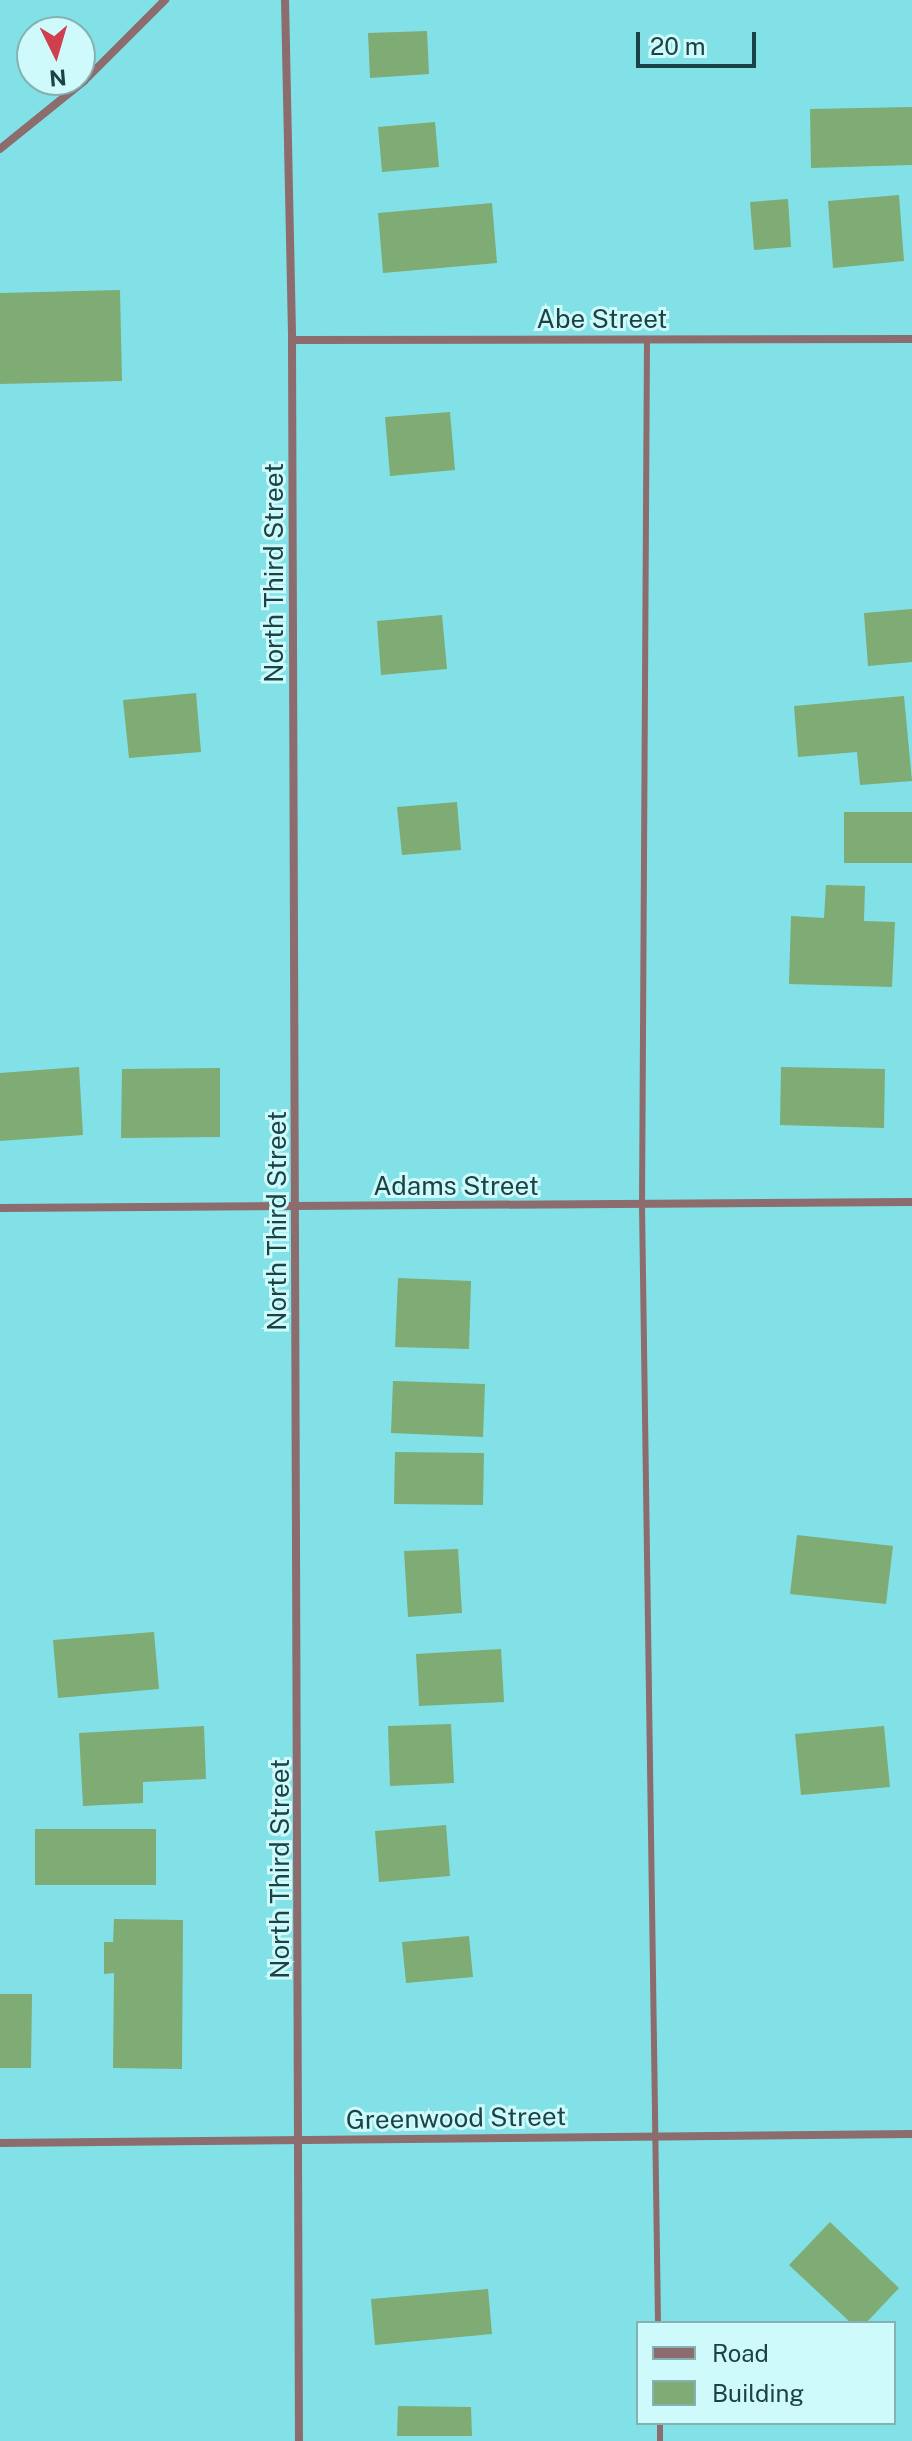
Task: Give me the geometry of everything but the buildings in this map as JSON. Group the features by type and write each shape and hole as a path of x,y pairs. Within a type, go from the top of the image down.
{"street":[{"path":"0,149 84,81 165,0"},
{"name":"North Third Street","path":"285,0 292,340 297,1208 299,2441"},
{"name":"Abe Street","path":"292,340 912,339"},
{"name":"Adams Street","path":"0,1208 912,1202"},
{"name":"Greenwood Street","path":"0,2143 912,2134"}],"lane":[{"path":"647,339 642,1205 658,2321"}]}
